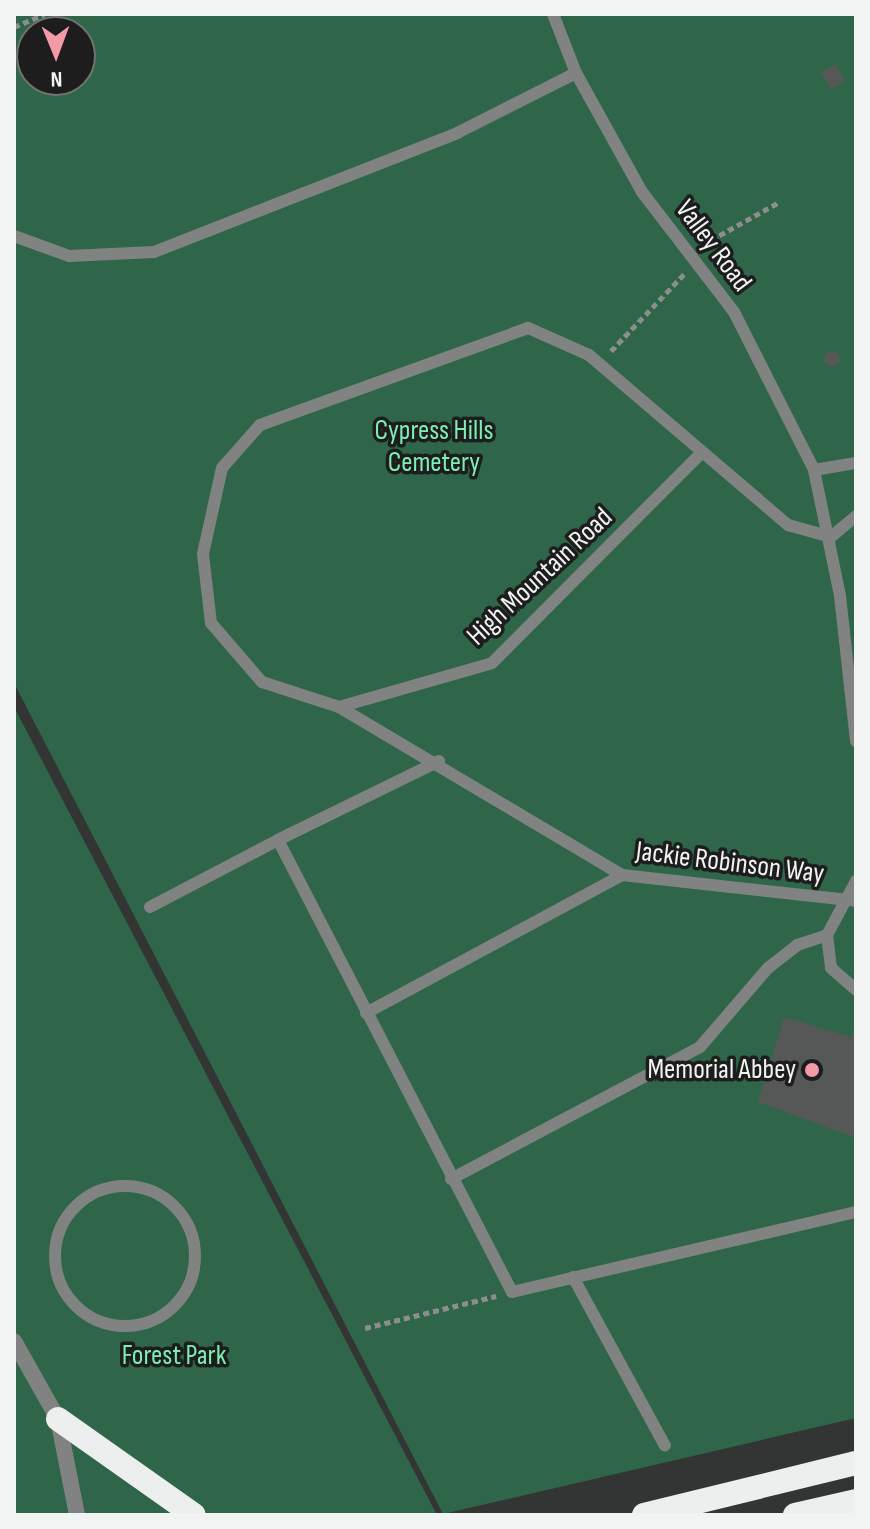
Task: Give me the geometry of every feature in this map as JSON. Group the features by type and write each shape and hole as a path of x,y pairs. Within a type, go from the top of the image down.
{"highway":[{"path":"58,1419 194,1515"},
{"path":"644,1514 856,1463"},
{"path":"795,1515 856,1501"}],"street":[{"path":"14,1341 58,1419 77,1515"}],"lane":[{"name":"Valley Road","path":"553,14 576,73 642,192 734,312 814,470 831,537 856,741"},
{"path":"14,236 69,256 154,252 457,133 576,73"},
{"name":"Jackie Robinson Way","path":"831,537 788,525 599,363 528,328 475,342 260,425 222,468 203,554 211,623 262,682 339,707 439,761 622,875 852,901"},
{"name":"High Mountain Road","path":"339,707 492,663 702,452"},
{"path":"814,470 856,463"},
{"path":"831,537 856,516"},
{"path":"150,907 439,761"},
{"path":"278,840 512,1292 856,1212"},
{"path":"366,1013 622,875"},
{"path":"451,1179 700,1047 768,968 797,945 827,935 852,901 856,881"},
{"path":"827,935 831,968 856,990"},
{"path":"109,1187 153,1191 186,1220 194,1240 190,1284 162,1317 141,1325 119,1327 78,1310 56,1272 59,1228 71,1210 109,1187"},
{"path":"573,1277 665,1446"}],"path":[{"path":"14,27 44,14"},
{"path":"599,363 692,257 781,201"},
{"path":"365,1328 512,1292"}],"green space":[{"name":"Cypress Hills Cemetery","path":"14,14 856,14 856,1418 443,1514 14,683"},
{"name":"Forest Park","path":"14,707 437,1515 14,1515"}],"building":[{"path":"836,64 845,81 831,89 821,72"},
{"path":"832,351 838,353 838,365 832,367 826,365 824,359 826,353"},
{"name":"Memorial Abbey","path":"784,1017 851,1037 856,1022 856,1138 758,1102"}],"place":[{"name":"Memorial Abbey","path":"812,1070"}]}
